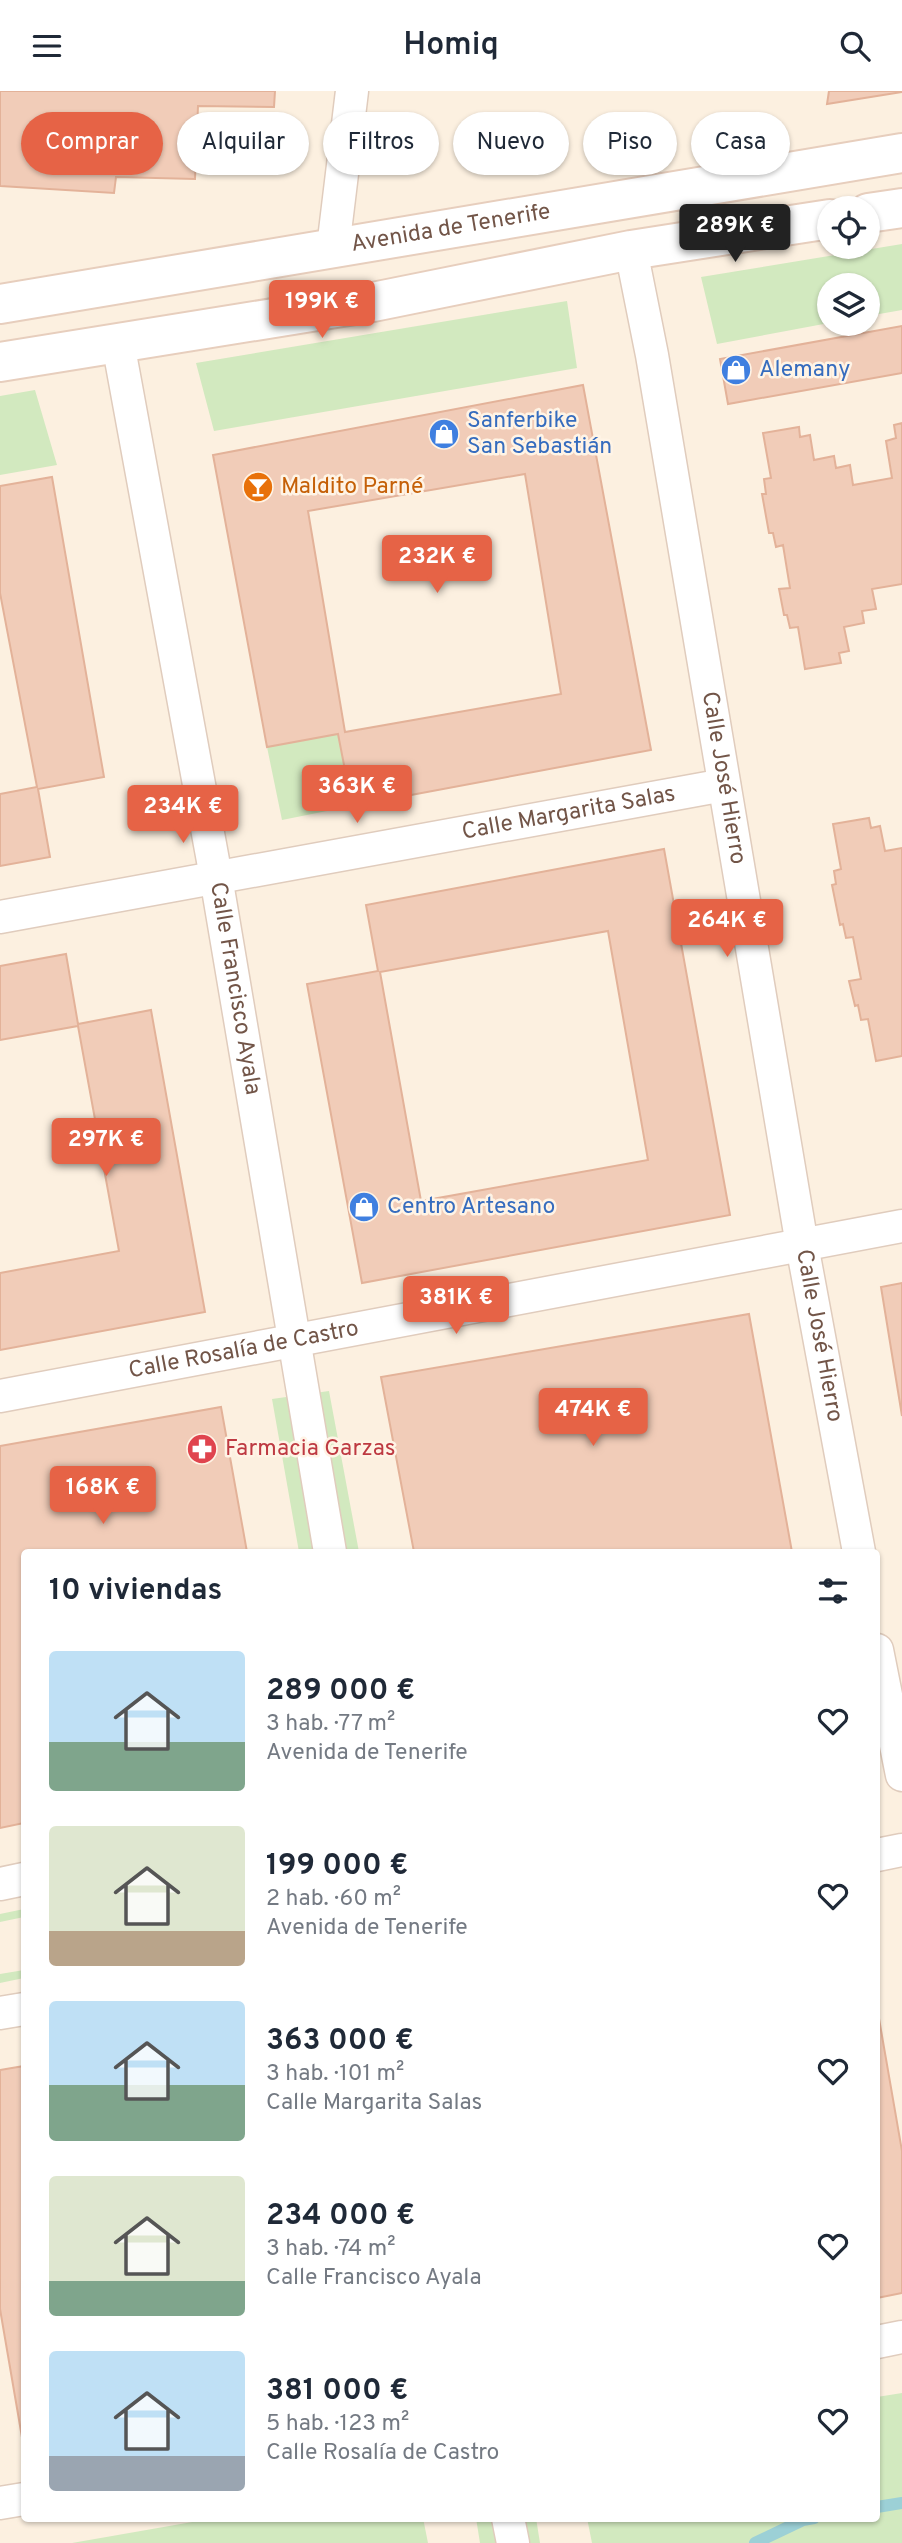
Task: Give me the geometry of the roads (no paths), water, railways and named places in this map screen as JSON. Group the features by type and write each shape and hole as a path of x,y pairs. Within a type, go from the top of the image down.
{"main road":[{"name":"Avenida de Tenerife","path":"0,304 902,153"},
{"path":"880,211 902,208"},
{"path":"0,362 373,302 631,250 817,221"}],"street":[{"path":"333,248 352,91"},
{"name":"Calle José Hierro","path":"631,250 652,355 802,1245 858,1549"},
{"name":"Calle Francisco Ayala","path":"118,343 216,877 329,1549"},
{"name":"Calle Margarita Salas","path":"0,917 724,785"},
{"name":"Calle Rosalía de Castro","path":"0,1396 902,1226"},
{"path":"880,1668 902,1775"},
{"path":"880,1854 902,1850"},
{"path":"0,1884 21,1880"},
{"path":"0,2013 21,2009"},
{"path":"880,2341 902,2337"},
{"path":"0,2503 21,2500"},
{"path":"509,2522 513,2543"}],"waterway":[{"path":"880,2507 902,2503"},
{"path":"755,2543 799,2522"}],"place":[{"name":"Alemany","path":"736,370"},
{"name":"Sanferbike San Sebastián","path":"444,434"},
{"name":"Maldito Parné","path":"258,487"},
{"name":"Centro Artesano","path":"364,1207"},
{"name":"Farmacia Garzas","path":"202,1449"}]}
